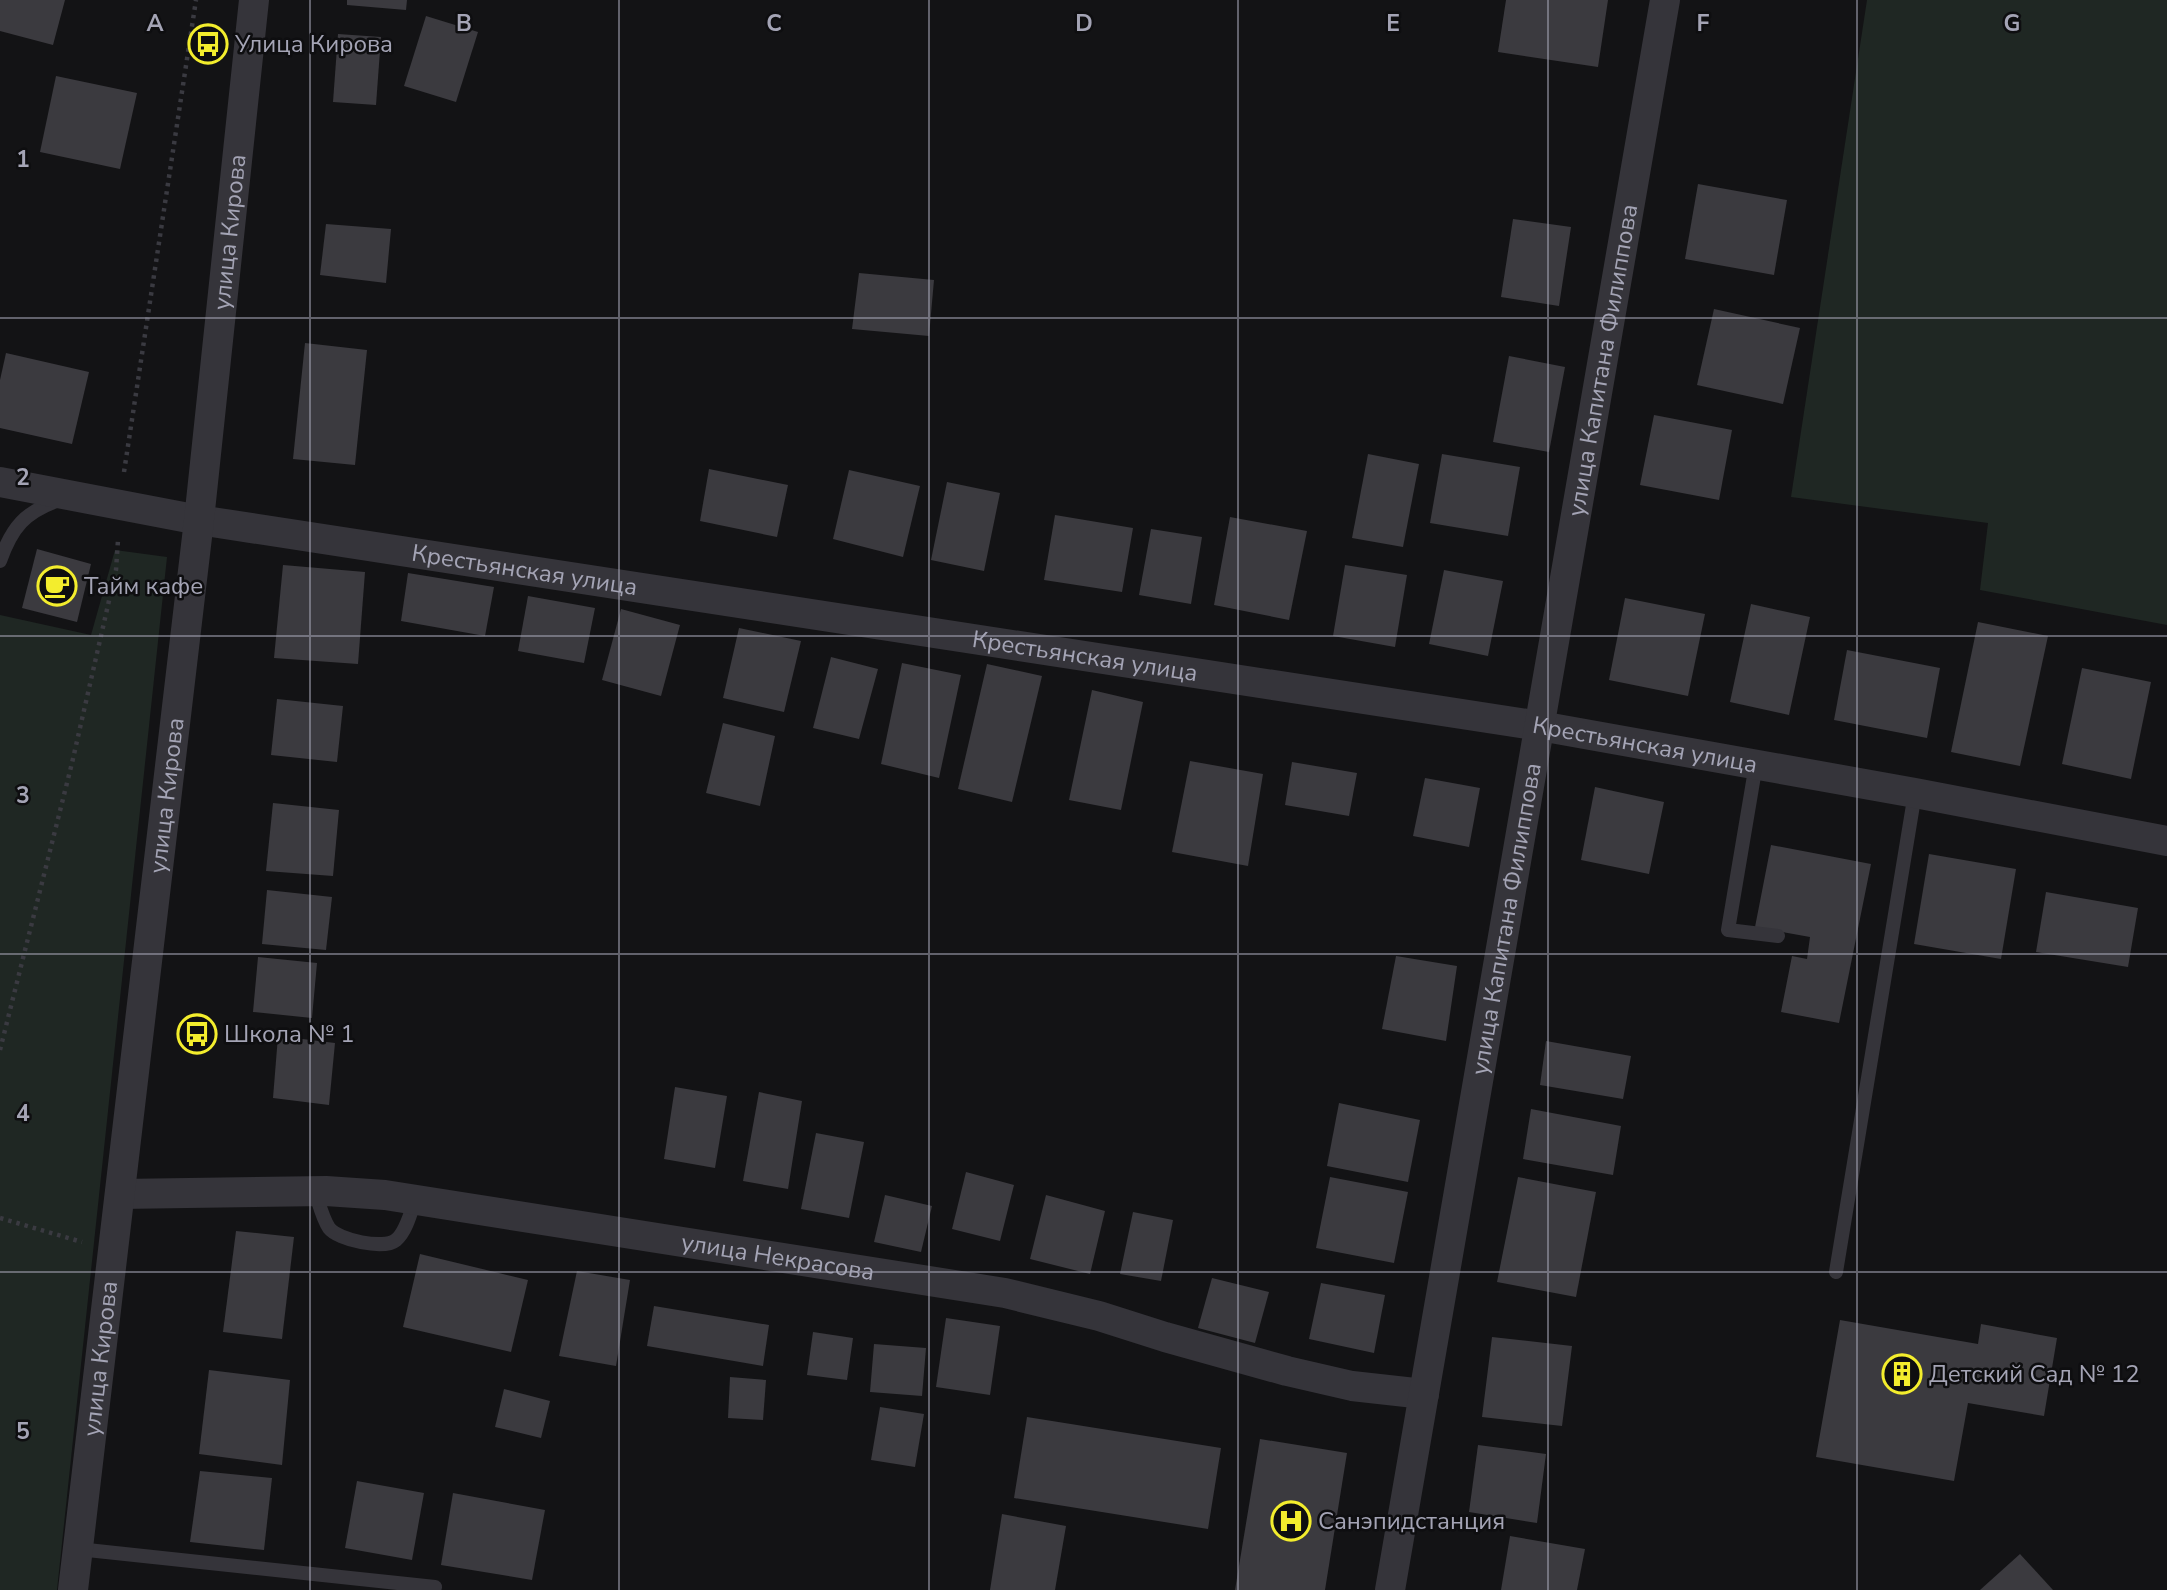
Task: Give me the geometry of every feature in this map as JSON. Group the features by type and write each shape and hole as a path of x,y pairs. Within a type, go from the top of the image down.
{"street":[{"name":"улица Кирова","path":"73,1590 199,520 254,0"},
{"name":"улица Капитана Филиппова","path":"1391,1590 1665,0"},
{"name":"Крестьянская улица","path":"0,482 199,520 1540,726 2167,841"},
{"name":"улица Некрасова","path":"120,1194 315,1191 385,1195 1005,1293 1099,1316 1287,1371 1352,1386 1424,1394"}],"lane":[{"path":"0,561 13,532 25,516 73,495"},
{"path":"1756,764 1728,930 1778,936"},
{"path":"1836,1272 1915,793"},
{"path":"315,1191 325,1220 332,1231 376,1244 388,1244 398,1238 415,1200"},
{"path":"78,1549 435,1587"}],"path":[{"path":"0,1218 113,1251"}],"shaded area":[{"path":"1867,0 2167,0 2167,625 1980,590 1988,523 1791,497"},
{"path":"115,550 167,557 57,1590 0,1590 0,615 91,635"}],"building":[{"path":"0,0 65,0 53,45 0,31"},
{"path":"347,0 407,0 406,10 347,5"},
{"path":"1506,0 1608,0 1598,67 1498,52"},
{"path":"426,16 478,32 456,102 404,86"},
{"path":"338,34 381,37 376,105 333,102"},
{"path":"56,76 137,93 120,169 40,152"},
{"path":"1698,184 1787,200 1774,275 1685,259"},
{"path":"1513,219 1571,227 1559,306 1501,297"},
{"path":"326,224 391,229 386,283 320,275"},
{"path":"859,273 934,280 929,336 852,329"},
{"path":"1714,309 1800,328 1783,404 1697,385"},
{"path":"305,343 367,350 355,465 293,459"},
{"path":"6,353 89,372 72,444 0,428 0,380"},
{"path":"1509,356 1565,367 1549,452 1493,442"},
{"path":"1654,415 1732,430 1719,500 1640,485"},
{"path":"1368,454 1419,464 1403,547 1352,538"},
{"path":"1442,454 1520,467 1508,536 1430,523"},
{"path":"709,469 788,485 777,537 700,521"},
{"path":"849,470 920,486 903,557 833,539"},
{"path":"947,482 1000,493 984,571 931,560"},
{"path":"1055,515 1133,528 1122,592 1044,580"},
{"path":"1230,517 1307,531 1289,620 1214,605"},
{"path":"1151,529 1202,537 1191,604 1139,595"},
{"name":"Тайм кафе","path":"37,549 91,564 77,622 22,608"},
{"path":"283,565 365,572 358,664 274,658"},
{"path":"1345,565 1407,575 1395,647 1333,636"},
{"path":"1444,570 1503,581 1488,656 1429,644"},
{"path":"408,573 494,587 485,636 401,621"},
{"path":"528,596 595,608 584,663 518,651"},
{"path":"1625,598 1705,614 1688,696 1609,680"},
{"path":"1751,604 1810,617 1789,715 1730,702"},
{"path":"621,609 680,625 661,696 602,680"},
{"path":"1978,622 2048,636 2020,766 1951,752"},
{"path":"739,628 801,641 784,712 723,698"},
{"path":"1847,650 1940,668 1927,738 1834,720"},
{"path":"831,657 878,669 859,739 813,728"},
{"path":"902,663 961,675 939,778 881,764"},
{"path":"987,664 1042,676 1012,802 958,789"},
{"path":"2082,668 2151,682 2131,779 2062,764"},
{"path":"1092,690 1143,702 1121,810 1069,800"},
{"path":"277,699 343,706 337,762 271,755"},
{"path":"723,723 775,736 760,806 706,793"},
{"path":"1190,761 1263,774 1248,866 1172,852"},
{"path":"1292,762 1357,773 1349,816 1285,805"},
{"path":"1425,778 1480,788 1469,847 1413,836"},
{"path":"1595,787 1664,802 1649,874 1581,860"},
{"path":"273,803 339,810 333,876 266,871"},
{"path":"1771,845 1871,864 1839,1023 1781,1012 1792,956 1807,959 1810,937 1755,927"},
{"path":"1929,854 2016,869 2001,959 1914,944"},
{"path":"267,890 332,897 326,950 262,944"},
{"path":"2046,892 2138,908 2128,967 2036,952"},
{"path":"1396,956 1457,966 1446,1041 1382,1029"},
{"path":"258,957 317,963 312,1018 253,1012"},
{"path":"278,1036 335,1043 329,1105 273,1098"},
{"path":"1546,1041 1631,1056 1623,1099 1540,1085"},
{"path":"675,1087 727,1096 715,1168 664,1159"},
{"path":"759,1092 802,1101 788,1189 743,1181"},
{"path":"1339,1103 1420,1120 1408,1182 1327,1166"},
{"path":"1531,1109 1621,1126 1613,1175 1523,1159"},
{"path":"816,1133 864,1142 849,1218 801,1209"},
{"path":"966,1172 1014,1185 1000,1241 952,1229"},
{"path":"1330,1177 1408,1192 1394,1263 1316,1248"},
{"path":"1518,1177 1596,1192 1576,1297 1497,1282"},
{"path":"885,1195 932,1206 921,1252 874,1242"},
{"path":"1046,1195 1105,1211 1090,1274 1030,1259"},
{"path":"1133,1212 1173,1220 1161,1281 1120,1274"},
{"path":"236,1231 294,1237 282,1339 223,1332"},
{"path":"420,1254 528,1280 511,1352 403,1327"},
{"path":"577,1271 630,1280 616,1366 559,1356"},
{"path":"1212,1278 1269,1292 1255,1343 1198,1328"},
{"path":"1321,1283 1385,1295 1374,1353 1309,1339"},
{"path":"654,1306 769,1325 763,1366 647,1346"},
{"path":"946,1318 1000,1326 990,1395 936,1387"},
{"name":"Детский Сад № 12","path":"1840,1320 1978,1344 1981,1324 2057,1338 2044,1416 1968,1403 1954,1481 1816,1457"},
{"path":"813,1332 853,1338 847,1380 807,1375"},
{"path":"1492,1337 1572,1346 1562,1426 1482,1417"},
{"path":"874,1344 926,1348 922,1396 870,1392"},
{"path":"209,1370 290,1380 282,1465 199,1454"},
{"path":"730,1377 766,1380 763,1420 728,1418"},
{"path":"504,1389 550,1401 541,1438 495,1427"},
{"path":"880,1407 924,1414 915,1467 871,1460"},
{"path":"1027,1417 1221,1448 1208,1529 1014,1498"},
{"name":"Санэпидстанция","path":"1260,1439 1347,1453 1325,1590 1235,1590"},
{"path":"1478,1445 1546,1454 1537,1523 1469,1512"},
{"path":"200,1471 272,1478 264,1550 190,1542"},
{"path":"357,1481 424,1493 412,1560 345,1548"},
{"path":"453,1493 545,1510 532,1580 441,1565"},
{"path":"1002,1514 1066,1526 1055,1590 990,1590"},
{"path":"1510,1536 1585,1549 1577,1590 1501,1590"},
{"path":"2020,1554 2053,1590 1980,1590"}],"place":[{"name":"Улица Кирова","path":"208,44"},
{"name":"Тайм кафе","path":"57,586"},
{"name":"Школа № 1","path":"197,1034"},
{"name":"Детский Сад № 12","path":"1902,1374"},
{"name":"Санэпидстанция","path":"1291,1521"}]}
